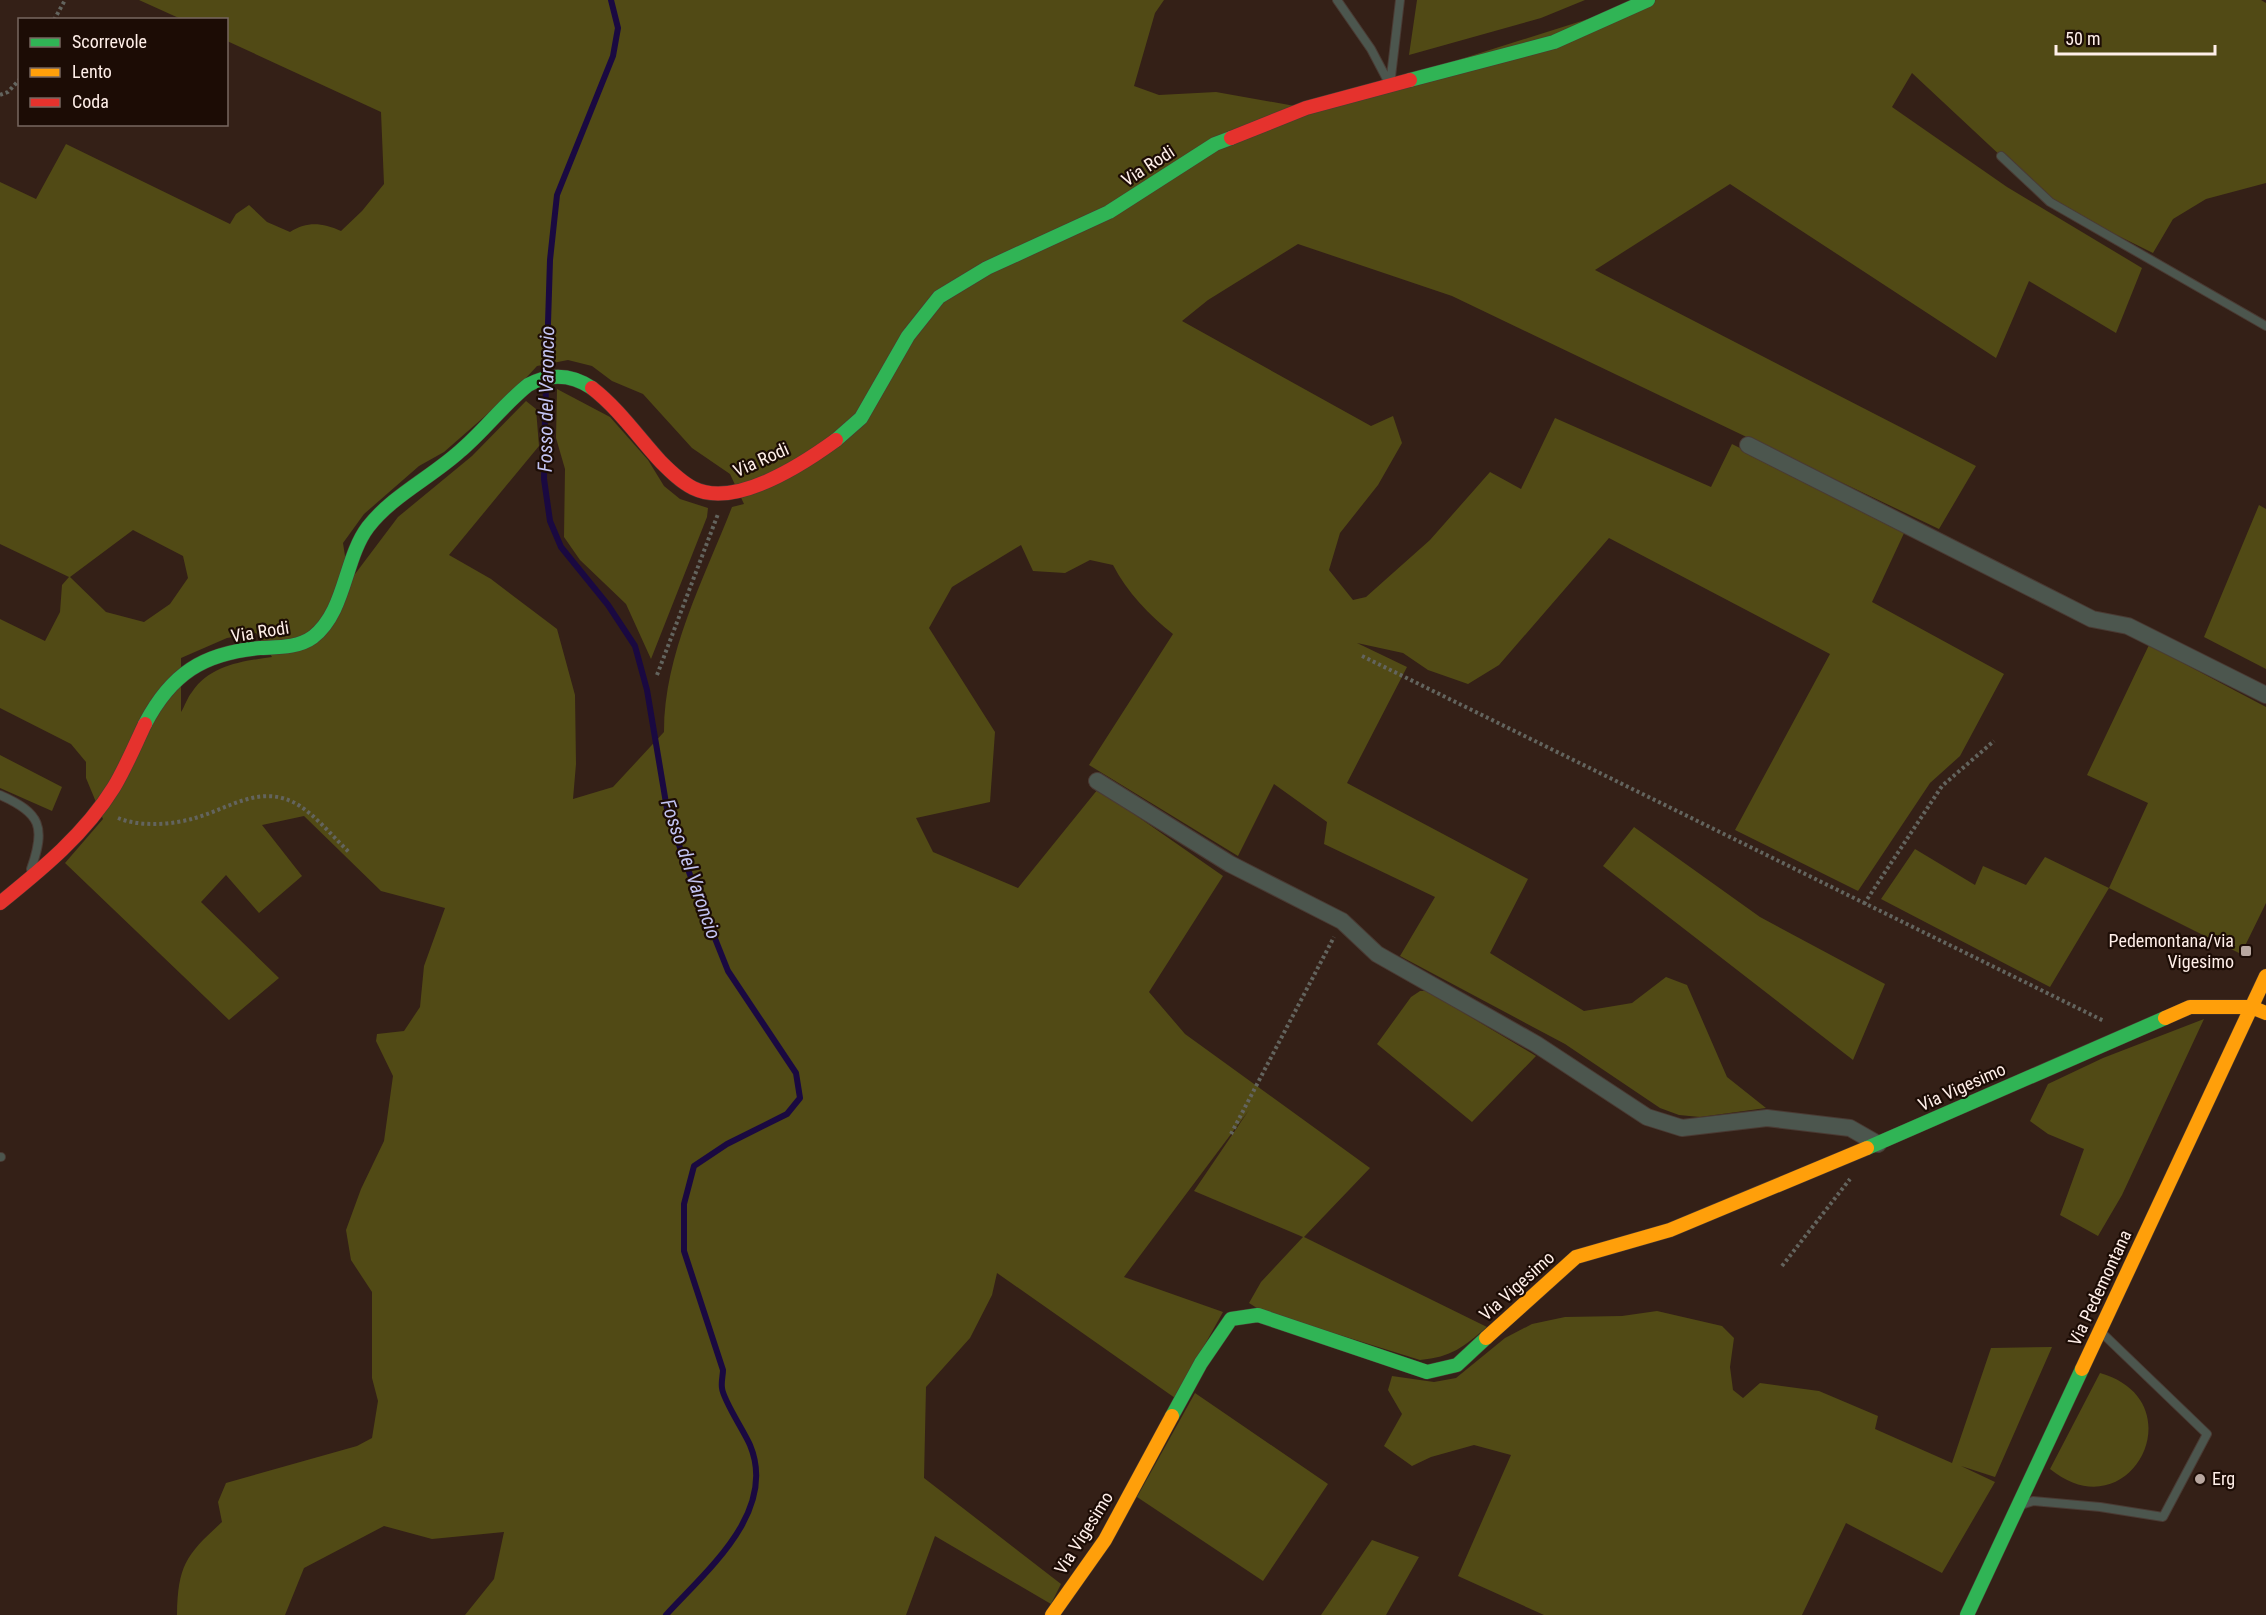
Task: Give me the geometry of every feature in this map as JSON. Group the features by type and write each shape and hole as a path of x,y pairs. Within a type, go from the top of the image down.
{"street":[{"name":"Via Rodi","path":"0,903 66,845 101,804 114,787 169,685 199,665 225,655 297,645 313,637 330,615 361,538 374,521 458,454 509,403 539,379 555,375 579,380 620,413 679,480 697,490 726,494 762,484 819,452 852,428 861,418 908,336 939,297 964,279 1094,220 1215,144 1306,108 1554,42 1648,0"},
{"path":"1748,445 2092,619 2128,626 2266,695"},
{"path":"1097,781 1230,864 1342,921 1377,954 1536,1044 1647,1117 1682,1128 1767,1118 1850,1128 1878,1144"},
{"name":"Via Pedemontana","path":"1967,1615 2266,976"},
{"name":"Via Vigesimo","path":"1052,1615 1105,1540 1201,1363 1231,1319 1258,1315 1427,1372 1457,1365 1576,1257 1670,1230 1878,1144 2190,1007 2252,1007"},
{"path":"2252,1007 2266,1013"}],"lane":[{"path":"1338,0 1371,49 1390,85"},
{"path":"1390,85 1400,0"},
{"path":"2001,156 2050,202 2266,326"},
{"path":"0,795 27,807 36,819 39,835 37,853 24,883"},
{"path":"2018,1506 2033,1502 2100,1507 2163,1517 2207,1434 2100,1330"}],"path":[{"path":"55,18 65,0"},
{"path":"0,95 8,92 18,82"},
{"path":"657,675 726,494"},
{"path":"1362,656 2128,1034"},
{"path":"1864,903 1942,786 1994,741"},
{"path":"101,804 119,818 144,824 194,819 248,797 267,795 298,805 351,854"},
{"path":"1231,1134 1342,921"},
{"path":"1782,1266 1856,1172"}],"shaded area":[{"path":"139,0 1164,0 1155,13 1134,86 1159,95 1216,92 1306,108 1648,0 2261,0 2266,3 2266,183 2206,199 2173,219 2153,253 2050,202 1912,73 1892,107 2007,187 2142,268 2116,333 2029,281 1996,358 1730,184 1595,270 1976,466 1939,529 1452,296 1298,244 1208,300 1182,321 1371,426 1393,416 1402,443 1378,485 1340,533 1329,570 1353,600 1366,597 1430,540 1490,472 1521,489 1555,418 1711,487 1732,444 1905,531 1872,602 2004,674 1960,756 1930,783 1858,891 1735,830 1830,654 1609,538 1499,665 1468,684 1428,670 1403,653 1357,643 1407,667 1347,783 1528,879 1490,953 1584,1011 1632,1003 1666,977 1687,985 1727,1077 1766,1108 1700,1117 1679,1115 1660,1108 1565,1044 1400,956 1435,897 1324,844 1327,822 1274,784 1238,856 1089,765 1173,634 1139,602 1113,565 1090,560 1065,573 1033,571 1021,545 952,587 929,628 995,732 990,802 916,818 933,852 1018,888 1098,789 1223,876 1149,992 1185,1034 1370,1168 1304,1237 1487,1327 1449,1354 1420,1360 1260,1310 1249,1303 1261,1282 1303,1237 1194,1191 1249,1110 1124,1277 1223,1312 1175,1398 997,1273 992,1295 970,1338 926,1387 924,1478 1061,1584 1051,1604 935,1536 906,1615 465,1615 494,1579 504,1532 432,1539 384,1526 304,1568 285,1615 177,1615 182,1572 186,1562 200,1543 222,1522 218,1502 226,1483 357,1446 372,1438 378,1401 372,1378 372,1292 351,1260 346,1230 361,1189 384,1141 393,1076 376,1041 377,1034 404,1031 420,1007 424,966 445,908 381,891 304,816 262,825 302,876 259,913 226,875 201,902 279,978 229,1020 65,863 103,819 86,778 86,762 71,744 0,708 0,619 45,641 60,612 62,585 69,577 0,544 0,182 36,199 66,144 230,224 236,214 249,205 267,222 290,232 315,224 341,231 362,211 384,184 381,112 228,41 228,18 179,18","holes":["568,360 592,366 612,381 643,394 692,448 730,474 744,504 732,507 678,645 666,703 664,732 613,787 573,799 576,764 575,695 557,629 491,579 449,555 539,446 536,409 526,401 472,456 398,517 349,582 343,543 364,514 419,466 444,452 516,389 537,366","133,530 183,556 188,578 170,604 144,622 106,612 70,577","256,633 272,657 228,666 208,676 190,694 181,712 181,658 227,638"]},
{"path":"1417,0 1585,0 1541,18 1409,55"},
{"path":"557,389 610,417 648,460 664,486 680,499 708,508 707,517 651,659 626,604 580,560 564,537 565,469 556,438"},
{"path":"2259,505 2266,509 2266,669 2204,637"},
{"path":"2149,645 2266,707 2266,903 2241,954 2109,888 2148,803 2087,775"},
{"path":"0,755 62,787 52,811 0,788"},
{"path":"1634,827 1760,917 1885,984 1853,1060 1603,866"},
{"path":"1915,849 1975,885 1983,866 2026,885 2045,857 2109,888 2050,987 1881,899"},
{"path":"1420,991 1427,991 1536,1056 1472,1122 1377,1044 1411,997"},
{"path":"2204,1019 2122,1195 2098,1236 2060,1215 2084,1149 2048,1134 2030,1121 2048,1084 2103,1058"},
{"path":"1657,1311 1722,1326 1734,1338 1730,1367 1733,1390 1743,1398 1760,1383 1819,1391 1878,1416 1875,1429 1952,1463 1991,1348 2052,1347 1995,1477 1961,1466 1995,1482 1942,1573 1846,1523 1802,1615 1544,1615 1458,1576 1511,1455 1474,1445 1431,1457 1412,1466 1384,1446 1402,1414 1388,1390 1392,1376 1434,1382 1456,1378 1505,1338 1532,1324 1565,1317 1622,1316"},
{"path":"2100,1373 2129,1388 2145,1409 2148,1433 2142,1456 2127,1475 2105,1485 2079,1485 2050,1469"},
{"path":"1195,1393 1328,1484 1263,1581 1137,1497"},
{"path":"1372,1540 1419,1557 1386,1615 1321,1615"}],"waterway":[{"name":"Fosso del Varoncio","path":"611,0 618,28 613,56 557,195 550,260 545,418 544,479 550,521 561,547 608,605 635,646 647,690 668,815 728,971 796,1073 800,1098 787,1114 727,1144 694,1166 684,1204 684,1251 723,1370 723,1393 750,1445 756,1470 754,1494 746,1517 734,1539 718,1560 666,1615"}],"traffic: fast":[{"path":"1410,80 1554,42 1648,0"},
{"path":"836,440 861,418 908,336 939,297 987,268 1109,212 1215,144 1231,138"},
{"path":"145,724 155,707 178,679 205,661 240,651 294,645 313,637 332,613 354,554 368,527 388,506 468,444 528,385 544,378 560,377 576,380 592,388"},
{"path":"1867,1148 2165,1018"},
{"path":"1172,1416 1201,1363 1231,1319 1258,1315 1427,1372 1457,1365 1486,1338"},
{"path":"1967,1615 2082,1369"}],"traffic: slow":[{"path":"2082,1369 2266,976"},
{"path":"2165,1018 2190,1007 2251,1007 2266,1013"},
{"path":"1486,1338 1576,1257 1670,1230 1867,1148"},
{"path":"1052,1615 1105,1540 1172,1416"}],"traffic: jam":[{"path":"1231,138 1306,108 1410,80"},
{"path":"592,388 620,414 672,473 693,488 710,493 728,493 768,481 806,461 836,440"},
{"path":"0,903 47,864 90,820 118,779 145,724"}],"place":[{"name":"Pedemontana/via Vigesimo","path":"2246,951"},
{"name":"Erg","path":"2200,1479"}]}
